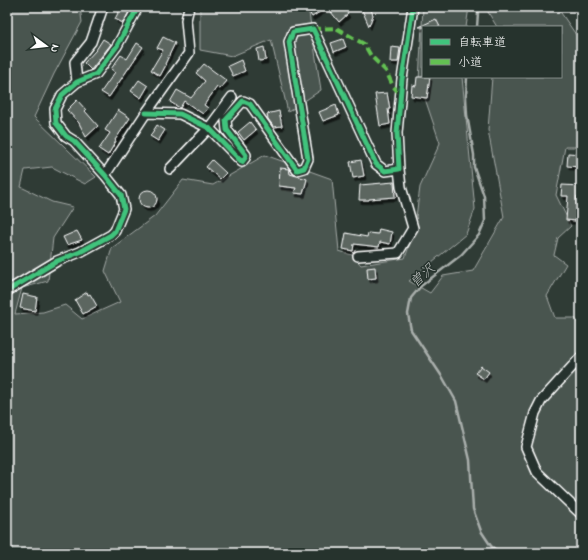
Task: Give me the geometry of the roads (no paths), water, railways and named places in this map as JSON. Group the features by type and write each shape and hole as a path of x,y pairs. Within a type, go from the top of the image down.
{"street":[{"path":"77,82 75,62 91,42 103,7"},
{"path":"7,291 57,261 80,252 111,235 115,231 124,209 121,195 106,175 74,141 66,136 56,123 55,109 62,95 77,82 96,74 117,46 138,7"},
{"path":"106,175 146,113 189,53 186,20 189,7"},
{"path":"358,256 398,253 413,228 401,187 397,133 401,84 413,7"},
{"path":"146,113 180,114 209,128 242,162 246,155 227,130 226,120 243,101 250,104 297,170 304,168 308,159 289,42 293,32 312,29 376,164 385,170 399,169"},
{"path":"170,169 209,128 232,97"},
{"path":"581,357 541,401 535,413 526,447 537,472 581,514"}],"waterway":[{"name":"曽沢","path":"475,7 478,13 477,26"},
{"name":"曽沢","path":"467,78 467,115 474,155 474,167 484,196 485,221 479,235 461,255 421,286 411,298 408,314 411,330 443,378 456,401 470,460 473,509 481,531 491,546 500,553"}]}
